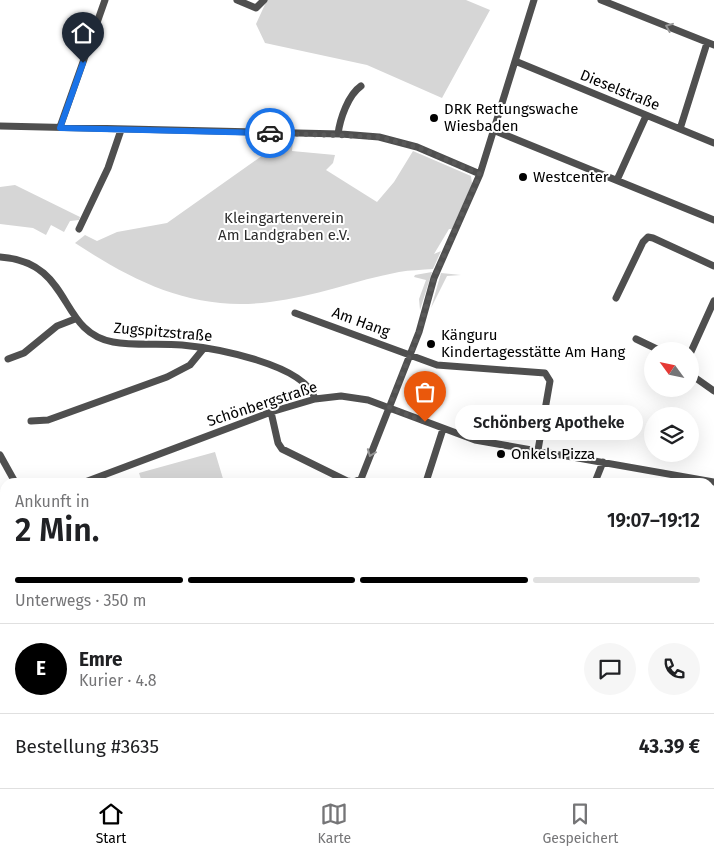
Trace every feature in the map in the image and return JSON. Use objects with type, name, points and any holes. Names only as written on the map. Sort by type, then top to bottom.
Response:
[{"type":"street","points":[[60,128],[105,0]]},
{"type":"street","points":[[237,0],[254,8],[259,6],[264,0]]},
{"type":"street","points":[[360,478],[363,476],[410,355],[434,278],[480,174],[534,0]]},
{"type":"street","points":[[601,0],[711,44],[680,129]]},
{"type":"street","name":"Dieselstraße","points":[[515,61],[714,143]]},
{"type":"street","points":[[338,134],[340,122],[351,98],[361,86]]},
{"type":"street","points":[[617,180],[646,116]]},
{"type":"street","points":[[0,126],[338,134],[379,137],[417,147],[480,174]]},
{"type":"street","points":[[80,229],[108,168],[121,130]]},
{"type":"street","points":[[493,130],[714,220]]},
{"type":"street","points":[[616,298],[643,242],[648,238],[653,238],[714,266]]},
{"type":"street","name":"Zugspitzstraße","points":[[0,257],[30,263],[46,275],[55,283],[75,318],[92,334],[107,341],[204,348],[248,358],[282,370],[308,386],[315,399]]},
{"type":"street","points":[[695,342],[714,301]]},
{"type":"street","name":"Am Hang","points":[[295,313],[444,367],[547,374],[550,381],[538,450]]},
{"type":"street","points":[[8,359],[24,353],[57,326],[75,318]]},
{"type":"street","points":[[636,339],[644,343]]},
{"type":"street","points":[[31,421],[48,420],[167,377],[190,365],[204,348]]},
{"type":"street","points":[[699,380],[714,391]]},
{"type":"street","name":"Schönbergstraße","points":[[96,478],[271,412],[315,399],[351,396],[389,407],[475,440],[689,478]]},
{"type":"street","points":[[271,412],[278,443],[282,449],[341,478]]},
{"type":"street","points":[[427,478],[443,429]]},
{"type":"street","points":[[0,455],[14,478]]},
{"type":"street","points":[[597,478],[603,462]]},
{"type":"green space","points":[[267,0],[466,0],[490,10],[442,98],[367,65],[265,43],[256,24]]},
{"type":"green space","name":"Kleingartenverein Am Landgraben e.V.","points":[[273,140],[293,141],[292,151],[335,155],[333,163],[326,170],[377,202],[394,182],[413,151],[471,176],[472,184],[452,229],[449,229],[434,254],[441,251],[433,269],[399,272],[286,300],[243,304],[216,303],[167,291],[144,282],[75,243],[85,235],[97,241],[117,232],[167,223],[273,148]]},
{"type":"green space","points":[[15,185],[80,217],[79,220],[70,221],[64,232],[51,225],[46,235],[33,228],[0,224],[0,187]]},
{"type":"green space","points":[[432,272],[420,310],[419,299],[426,280],[414,277],[415,275]]},
{"type":"green space","points":[[441,273],[461,275],[447,276],[431,308]]},
{"type":"green space","points":[[215,452],[223,478],[141,478],[139,473]]},
{"type":"way so far","points":[[270,133],[379,137],[417,147],[480,174],[458,228],[434,278],[419,332],[389,407],[425,422]]},
{"type":"place","name":"DRK Rettungswache Wiesbaden","points":[[434,118]]},
{"type":"place","name":"Westcenter","points":[[523,177]]},
{"type":"place","name":"Känguru Kindertagesstätte Am Hang","points":[[431,344]]},
{"type":"place","name":"Schönberg Apotheke","points":[[425,422]]},
{"type":"place","name":"Onkels Pizza","points":[[501,454]]},
{"type":"route","points":[[83,63],[60,128],[270,133]]}]
